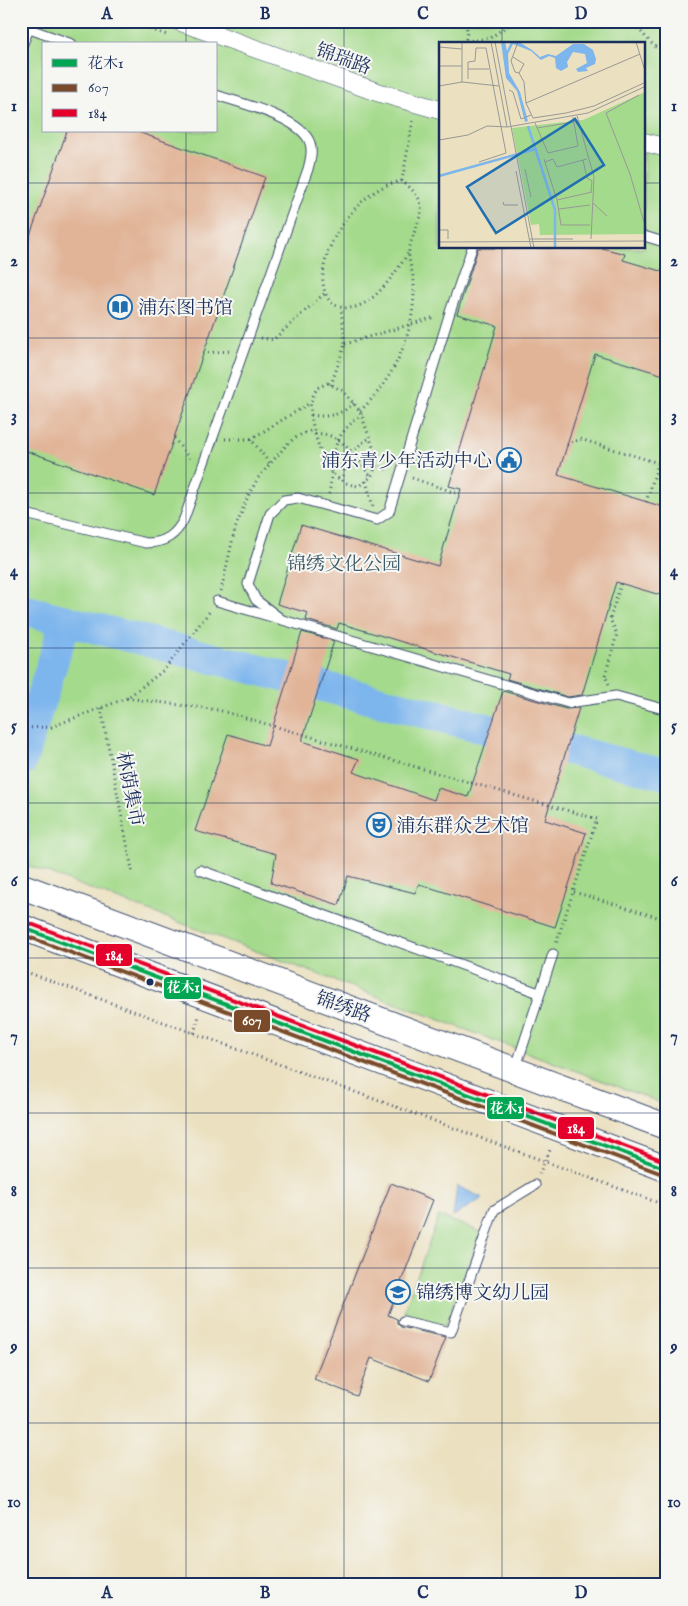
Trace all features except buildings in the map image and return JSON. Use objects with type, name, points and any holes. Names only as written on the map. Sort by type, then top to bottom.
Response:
[{"type":"main road","name":"锦绣路","points":[[21,886],[667,1127]]},
{"type":"main road","name":"锦绣路","points":[[21,927],[667,1169]]},
{"type":"street","name":"锦瑞路","points":[[175,29],[217,42]]},
{"type":"street","name":"锦瑞路","points":[[218,42],[439,110]]},
{"type":"street","points":[[646,143],[667,148]]},
{"type":"lane","points":[[21,48],[25,27],[66,42]]},
{"type":"lane","points":[[21,513],[138,542],[159,542],[171,537],[180,526],[308,169],[311,148],[307,137],[291,122],[218,96]]},
{"type":"lane","points":[[646,237],[667,243]]},
{"type":"lane","points":[[281,619],[256,600],[248,584],[270,514],[284,500],[298,498],[377,520],[388,512],[450,312],[472,249]]},
{"type":"lane","points":[[217,601],[568,703],[616,696],[667,710]]},
{"type":"lane","points":[[200,870],[540,993]]},
{"type":"lane","points":[[515,1070],[552,954]]},
{"type":"lane","points":[[404,1321],[451,1332],[494,1210],[535,1185]]},
{"type":"path","points":[[127,21],[175,29]]},
{"type":"path","points":[[466,21],[466,42],[490,38],[514,21]]},
{"type":"path","points":[[631,21],[654,46],[667,52]]},
{"type":"path","points":[[402,181],[413,120]]},
{"type":"path","points":[[402,181],[415,191],[421,200],[421,215],[409,252],[385,286],[362,305],[341,308],[330,303],[325,293],[323,274],[331,246],[347,216],[360,203],[378,190],[394,182],[402,181]]},
{"type":"path","points":[[327,506],[333,455],[338,440],[343,430],[370,402],[394,370],[408,337],[414,284],[409,252]]},
{"type":"path","points":[[249,336],[272,340],[325,293]]},
{"type":"path","points":[[331,384],[345,344],[341,308]]},
{"type":"path","points":[[345,344],[450,312]]},
{"type":"path","points":[[203,353],[244,350]]},
{"type":"path","points":[[212,438],[251,440],[310,403],[317,388],[328,383],[343,390],[361,412],[370,438],[376,466],[371,477],[366,481],[358,486],[348,484],[332,474],[314,432],[310,403]]},
{"type":"path","points":[[312,415],[323,417],[335,416],[347,410],[354,403]]},
{"type":"path","points":[[21,728],[51,728],[127,698],[164,670],[197,630],[217,601],[224,585],[235,529],[248,496],[258,478],[289,442],[302,434],[324,433],[338,440],[353,453],[371,477]]},
{"type":"path","points":[[646,502],[667,437]]},
{"type":"path","points":[[174,438],[200,474]]},
{"type":"path","points":[[342,481],[345,466],[353,453],[362,442],[370,438]]},
{"type":"path","points":[[567,445],[580,439],[658,463]]},
{"type":"path","points":[[251,440],[270,464]]},
{"type":"path","points":[[376,466],[459,494]]},
{"type":"path","points":[[366,481],[377,520]]},
{"type":"path","points":[[616,696],[605,676],[617,634],[610,619],[621,583]]},
{"type":"path","points":[[127,698],[218,710],[597,820],[552,954]]},
{"type":"path","name":"林荫集市","points":[[101,708],[134,876]]},
{"type":"path","points":[[574,892],[667,920]]},
{"type":"path","points":[[21,970],[667,1206]]},
{"type":"path","points":[[194,1033],[199,1016]]},
{"type":"green space","name":"锦绣文化公园","points":[[21,21],[667,21],[667,1105],[21,863]]},
{"type":"green space","points":[[439,1216],[481,1232],[445,1326],[404,1311]]},
{"type":"water","points":[[457,1187],[483,1198],[453,1216]]},
{"type":"waterway","points":[[21,609],[667,775]]},
{"type":"waterway","points":[[21,762],[66,620]]},
{"type":"transit line","name":"184","points":[[23,921],[667,1162]]},
{"type":"transit line","name":"花木1","points":[[21,927],[667,1169]]},
{"type":"transit line","name":"607","points":[[21,934],[665,1175]]},
{"type":"place","name":"浦东图书馆","points":[[120,307]]},
{"type":"place","name":"浦东青少年活动中心","points":[[509,460]]},
{"type":"place","name":"浦东群众艺术馆","points":[[379,825]]},
{"type":"place","name":"锦绣博文幼儿园","points":[[398,1292]]}]
